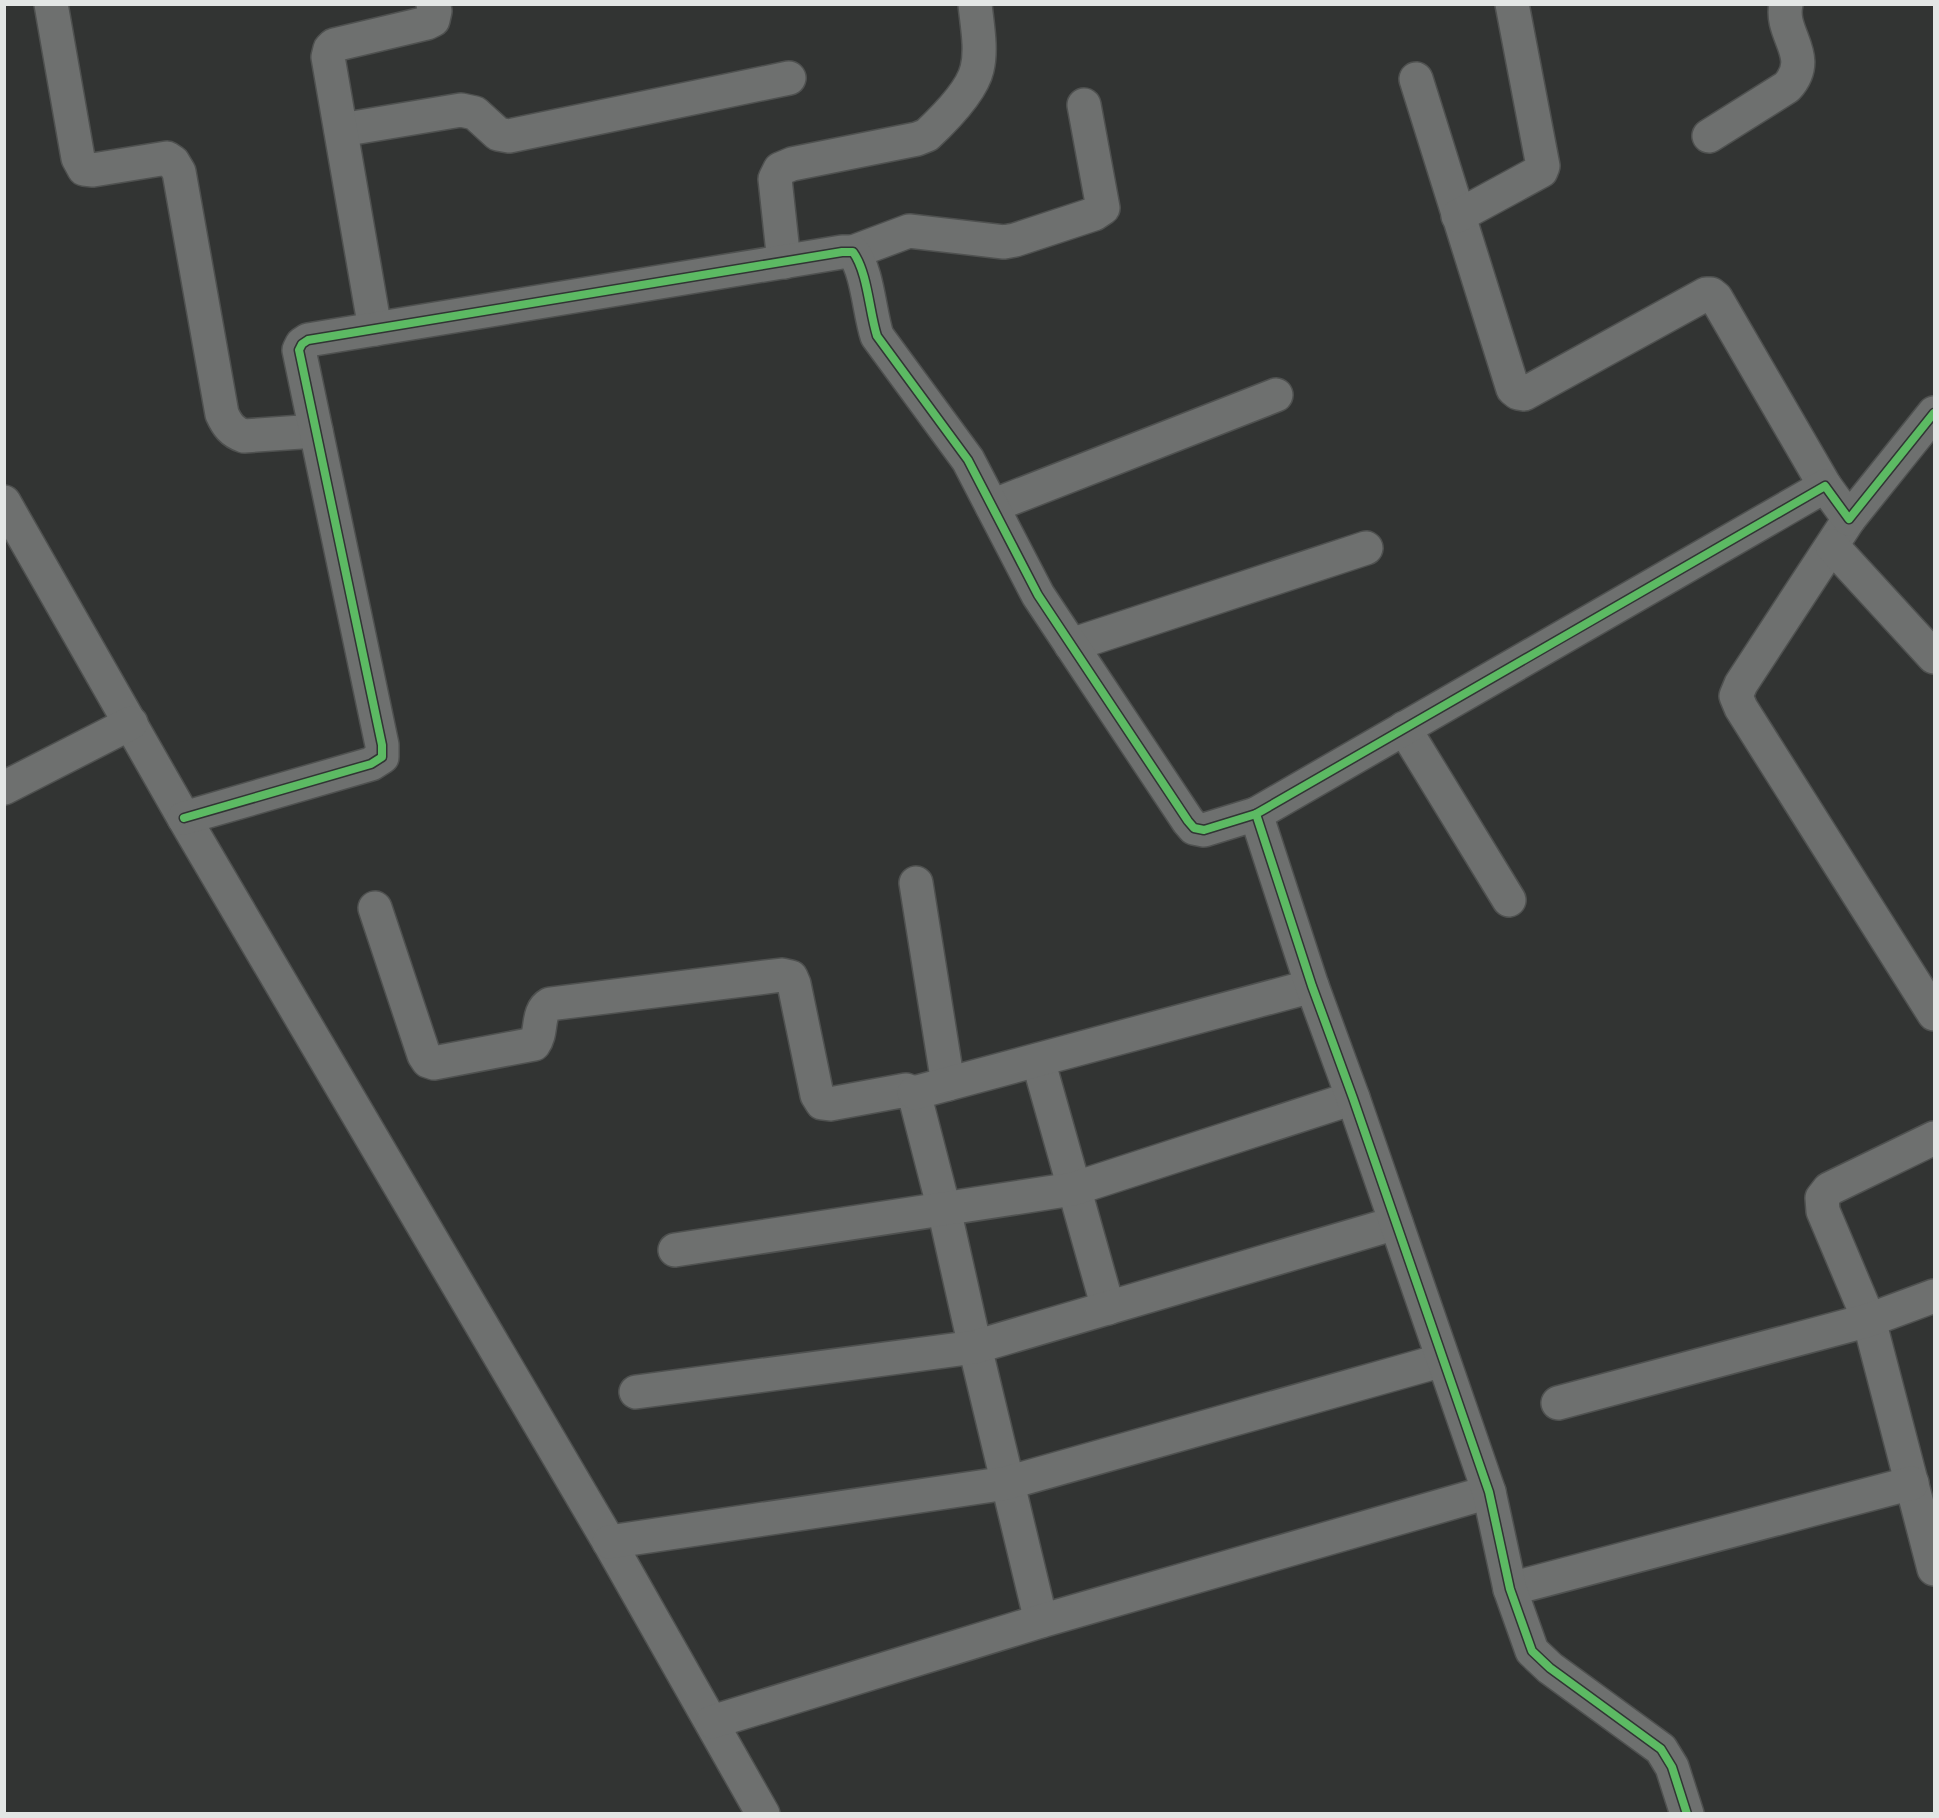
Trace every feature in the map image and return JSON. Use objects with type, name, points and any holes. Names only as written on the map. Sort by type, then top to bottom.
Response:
[{"type":"street","points":[[51,4],[78,158],[84,169],[93,170],[167,158],[173,162],[179,172],[222,414],[227,424],[235,433],[244,436],[316,431]]},
{"type":"street","points":[[375,329],[328,57],[334,45],[433,20],[435,11],[433,4]]},
{"type":"street","points":[[784,262],[775,179],[780,169],[792,164],[917,139],[927,135],[969,88],[977,70],[979,59],[975,4]]},
{"type":"street","points":[[1458,216],[1541,171],[1544,166],[1512,4]]},
{"type":"street","points":[[1709,136],[1787,87],[1796,77],[1799,66],[1797,52],[1787,23],[1786,4]]},
{"type":"street","points":[[341,130],[462,110],[475,113],[498,134],[509,136],[789,78]]},
{"type":"street","points":[[1416,79],[1513,389],[1524,394],[1706,294],[1711,294],[1716,298],[1825,486],[1849,519]]},
{"type":"street","points":[[184,818],[371,764],[382,757],[382,745],[299,350],[302,344],[308,340],[842,252],[854,252],[909,231],[1004,242],[1015,240],[1094,214],[1104,208],[1084,105]]},
{"type":"street","points":[[854,252],[860,262],[871,319],[877,336],[968,460],[1028,579],[1194,828],[1204,830],[1256,814],[1825,486]]},
{"type":"street","points":[[992,506],[1276,395]]},
{"type":"street","points":[[1935,413],[1849,519],[1741,684],[1736,696],[1741,708],[1935,1014]]},
{"type":"street","points":[[4,502],[184,818],[609,1542],[763,1814]]},
{"type":"street","points":[[1832,546],[1935,657]]},
{"type":"street","points":[[1071,645],[1366,548]]},
{"type":"street","points":[[4,788],[131,723]]},
{"type":"street","points":[[1404,728],[1509,900]]},
{"type":"street","points":[[1256,814],[1312,986],[1489,1492],[1510,1589],[1532,1651],[1550,1668],[1661,1749],[1672,1767],[1687,1814]]},
{"type":"street","points":[[916,883],[948,1084]]},
{"type":"street","points":[[375,908],[424,1055],[428,1061],[434,1063],[534,1044],[538,1039],[544,1007],[550,1004],[782,975],[791,977],[794,984],[817,1095],[822,1103],[830,1104],[906,1090],[914,1093],[1312,986]]},
{"type":"street","points":[[1038,1060],[1108,1308]]},
{"type":"street","points":[[914,1093],[944,1209],[1041,1621]]},
{"type":"street","points":[[675,1250],[1073,1189],[1353,1098]]},
{"type":"street","points":[[1935,1138],[1829,1189],[1822,1198],[1823,1211],[1869,1320],[1935,1569]]},
{"type":"street","points":[[636,1392],[975,1347],[1396,1223]]},
{"type":"street","points":[[1558,1403],[1869,1320],[1935,1296]]},
{"type":"street","points":[[609,1542],[1007,1483],[1443,1360]]},
{"type":"street","points":[[1510,1589],[1912,1483]]},
{"type":"street","points":[[712,1722],[1041,1621],[1489,1492]]},
{"type":"cycle path","points":[[184,818],[371,764],[382,757],[382,745],[299,350],[302,344],[308,340],[842,252],[853,252],[862,270],[877,336],[968,460],[1038,595],[1188,821],[1194,828],[1204,830],[1256,814]]},
{"type":"cycle path","points":[[1687,1814],[1672,1767],[1661,1749],[1550,1668],[1532,1651],[1510,1589],[1489,1492],[1312,986],[1256,814],[1825,486],[1849,519],[1934,413]]}]
